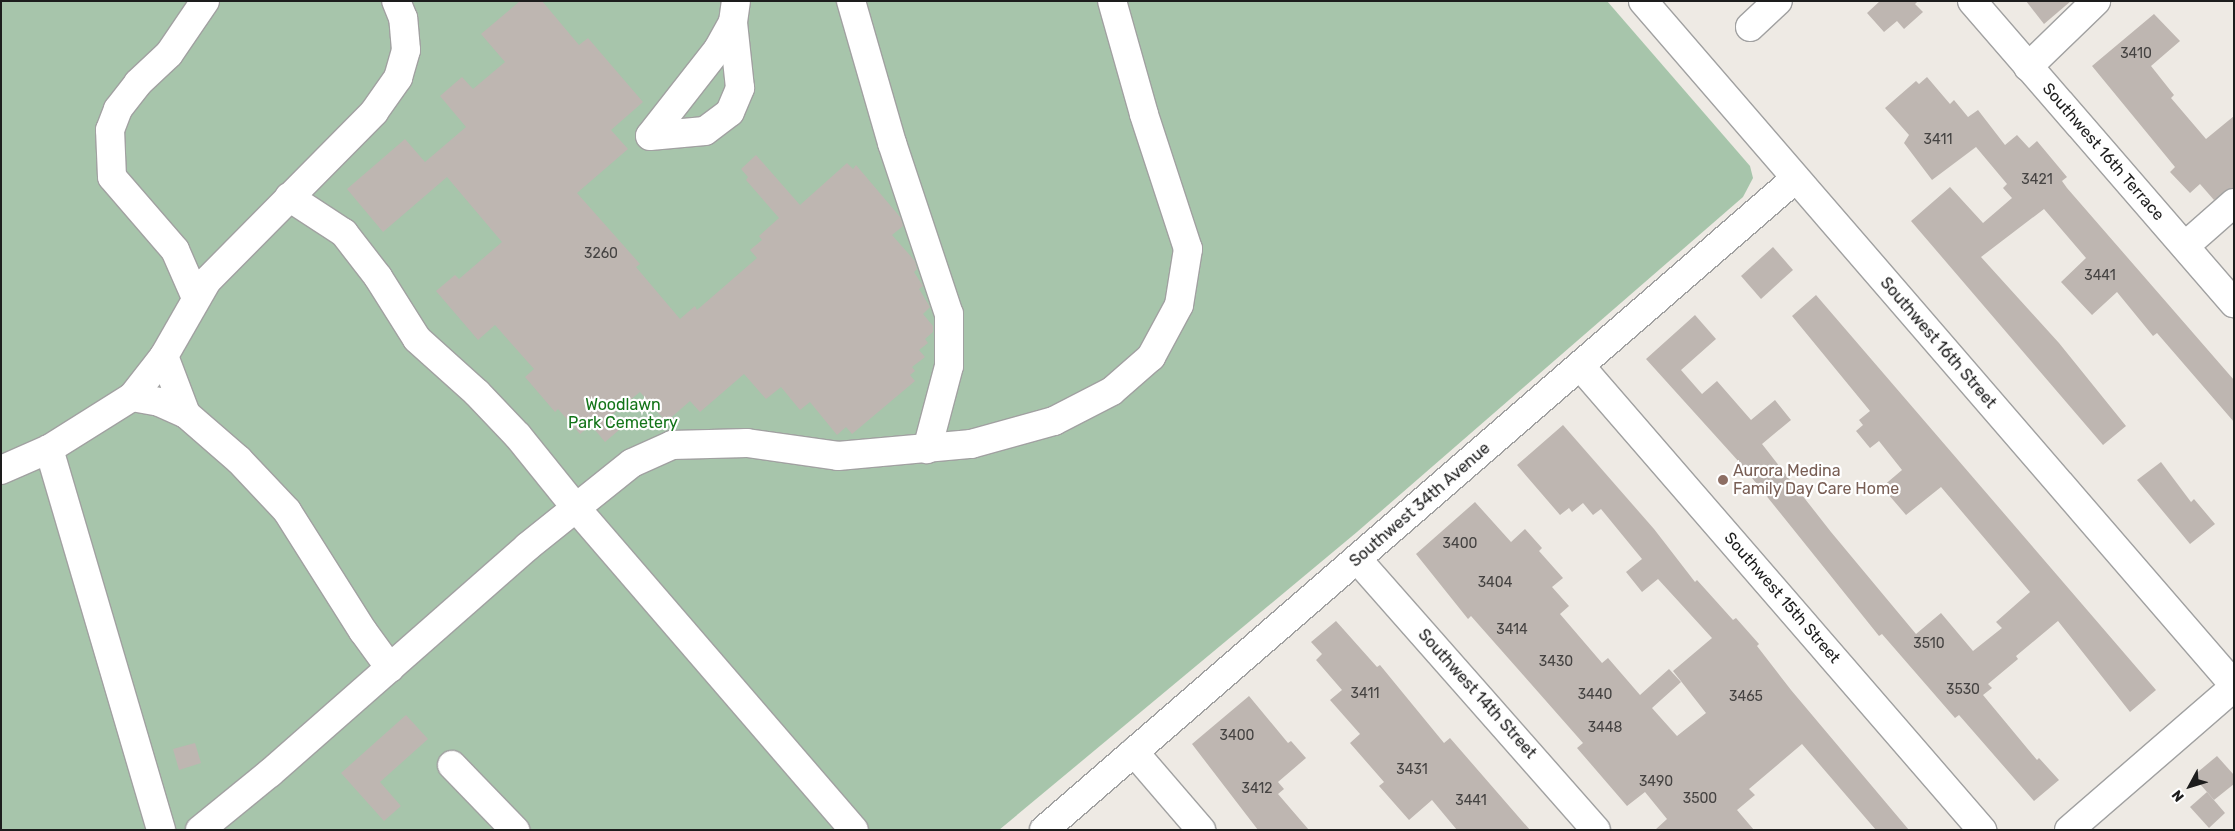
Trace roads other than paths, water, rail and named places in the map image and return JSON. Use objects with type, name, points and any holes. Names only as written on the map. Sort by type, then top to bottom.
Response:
[{"type":"street","points":[[196,298],[175,250],[112,177],[110,130],[118,109],[138,83],[169,54],[205,1]]},
{"type":"street","points":[[1,470],[50,449],[132,398],[164,356],[207,281],[374,112],[398,78],[406,50],[403,18],[396,1]]},
{"type":"street","points":[[851,1],[892,143],[949,314],[948,366],[927,449]]},
{"type":"street","points":[[200,830],[270,773],[576,508],[632,463],[672,446],[747,443],[838,456],[971,444],[1054,421],[1112,391],[1151,357],[1179,306],[1188,249],[1144,114],[1112,1]]},
{"type":"street","name":"Southwest 16th Street","points":[[1643,1],[2234,686]]},
{"type":"street","points":[[1750,27],[1778,1]]},
{"type":"street","name":"Southwest 16th Terrace","points":[[1972,1],[2234,303]]},
{"type":"street","points":[[2028,67],[2096,1]]},
{"type":"street","name":"Southwest 34th Avenue","points":[[1044,830],[1581,367],[1795,179]]},
{"type":"street","points":[[289,197],[344,234],[378,277],[417,338],[477,393],[518,436],[576,508],[854,830]]},
{"type":"street","points":[[2185,246],[2234,203]]},
{"type":"street","points":[[164,356],[186,414]]},
{"type":"street","name":"Southwest 15th Street","points":[[1581,367],[1982,830]]},
{"type":"street","points":[[132,398],[159,402],[186,414],[239,460],[287,511],[362,631],[390,668]]},
{"type":"street","points":[[50,449],[161,830]]},
{"type":"street","name":"Southwest 14th Street","points":[[1358,559],[1596,830]]},
{"type":"street","points":[[2069,830],[2234,686]]},
{"type":"street","points":[[1134,752],[1201,830]]},
{"type":"street","points":[[452,765],[515,830]]},
{"type":"place","name":"Aurora Medina Family Day Care Home","points":[[1723,480]]},
{"type":"park label","name":"Woodlawn Park Cemetery","points":[[623,414]]}]
